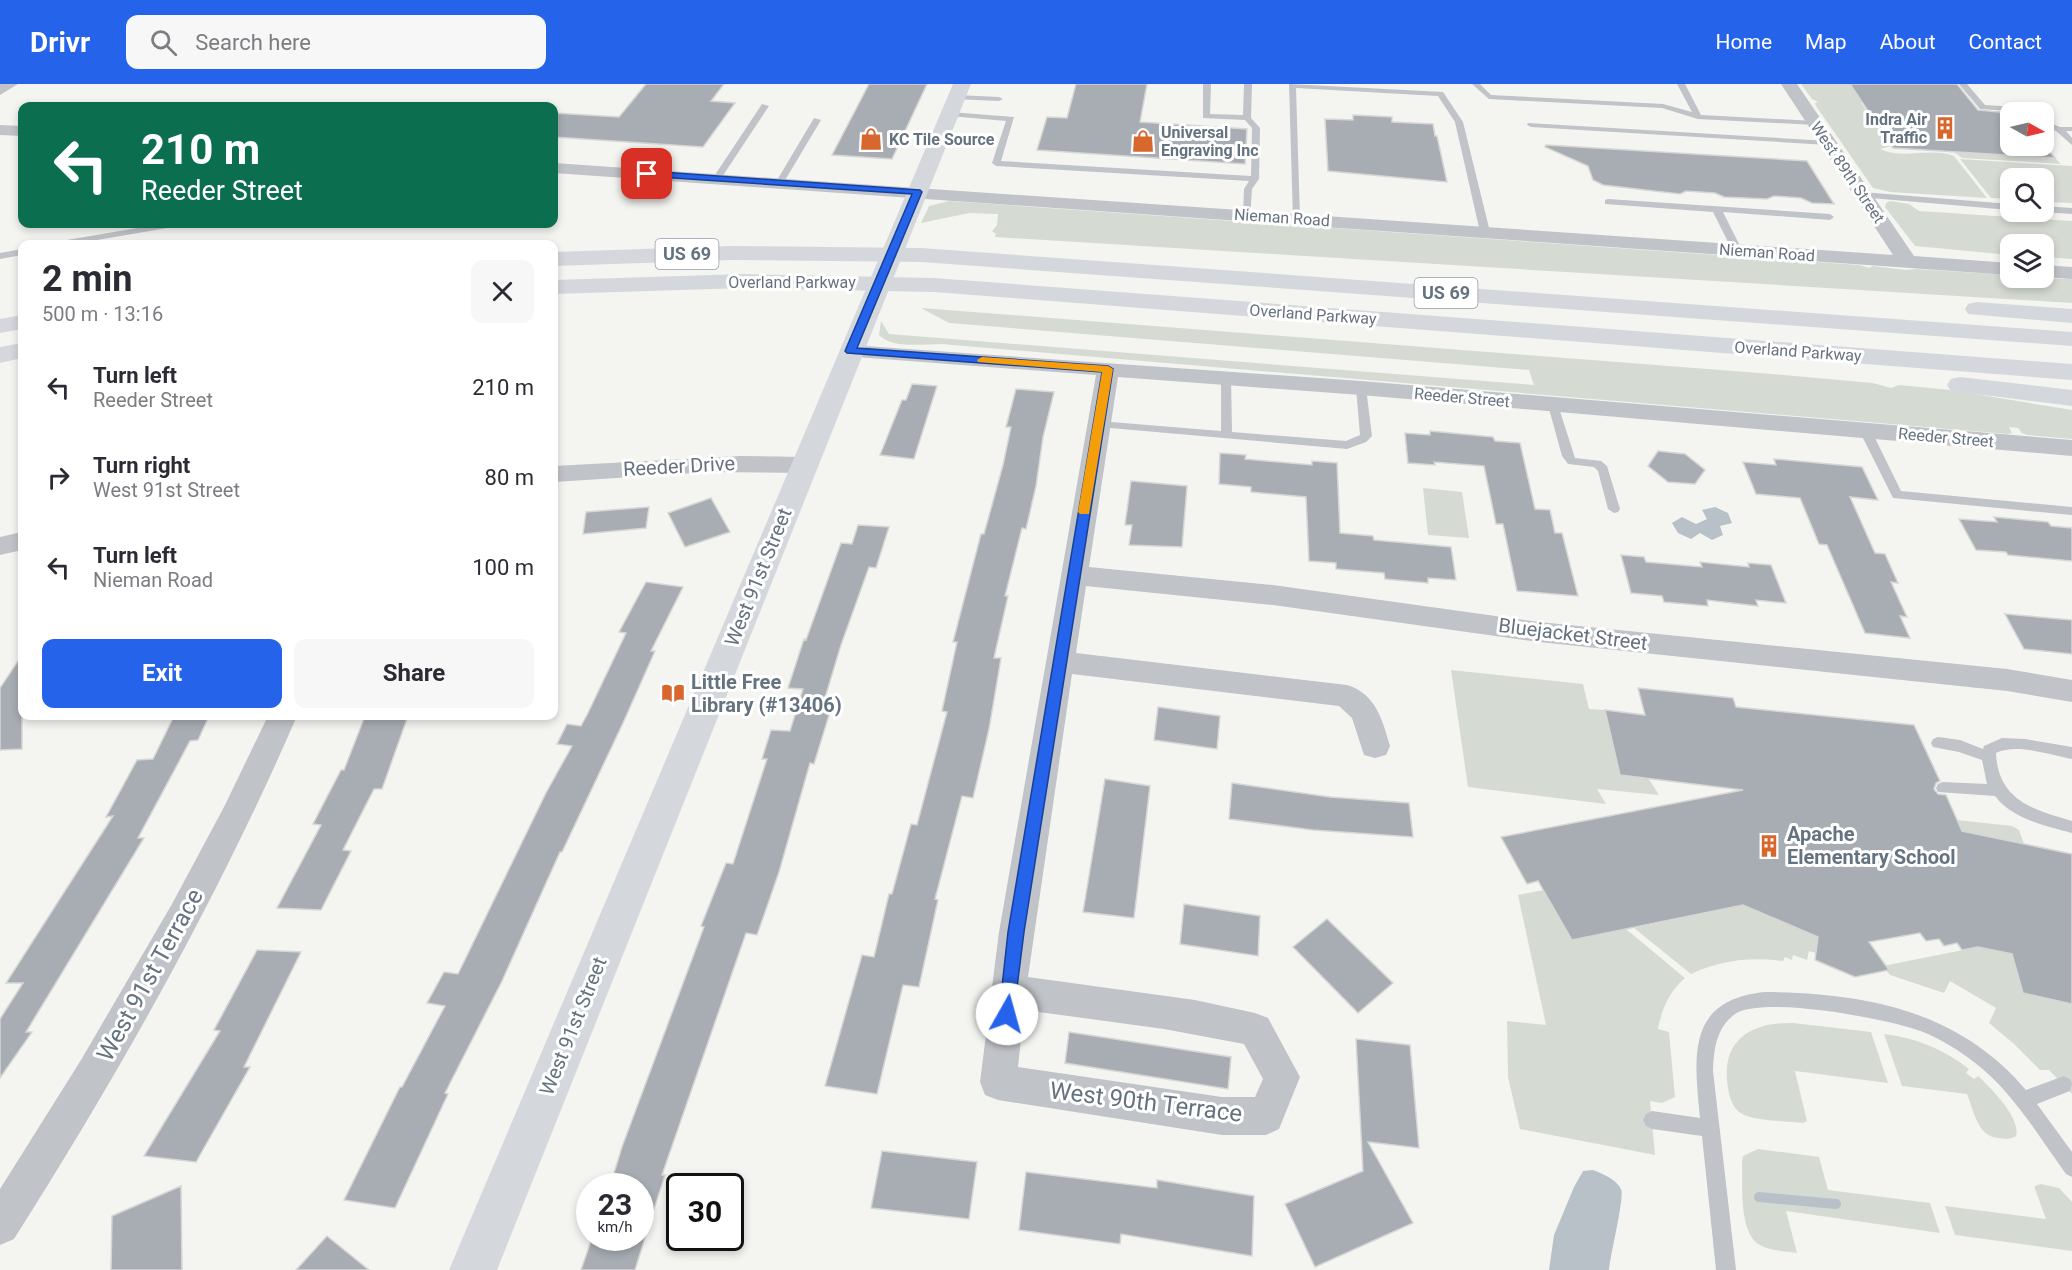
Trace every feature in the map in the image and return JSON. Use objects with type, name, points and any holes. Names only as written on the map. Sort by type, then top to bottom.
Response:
[{"type":"main road","name":"West 91st Street","points":[[473,1270],[956,98]]},
{"type":"main road","points":[[820,253],[1008,245],[1823,298]]},
{"type":"main road","name":"Overland Parkway","points":[[558,259],[626,255],[820,253],[921,255],[2072,339]]},
{"type":"main road","name":"Overland Parkway","points":[[558,287],[754,281],[934,285],[2072,372]]},
{"type":"main road","points":[[1953,308],[2072,316]]},
{"type":"main road","points":[[0,326],[18,323]]},
{"type":"main road","points":[[1647,340],[1672,356],[1864,373],[2072,398]]},
{"type":"main road","points":[[0,355],[18,352]]},
{"type":"street","points":[[0,90],[10,84]]},
{"type":"street","name":"West 89th Street","points":[[1789,84],[1907,261]]},
{"type":"street","points":[[0,130],[18,131]]},
{"type":"street","name":"Nieman Road","points":[[558,168],[2000,268]]},
{"type":"street","points":[[2054,272],[2072,273]]},
{"type":"street","name":"Reeder Street","points":[[851,351],[1361,388],[1865,430],[2070,451]]},
{"type":"street","points":[[1010,991],[1016,932],[1108,369]]},
{"type":"street","name":"Reeder Drive","points":[[558,474],[694,464],[759,462],[804,465]]},
{"type":"street","points":[[0,546],[18,542]]},
{"type":"street","name":"Bluejacket Street","points":[[1074,575],[1274,595],[1539,632],[2007,680],[2072,691]]},
{"type":"street","points":[[1061,662],[1347,696],[1365,712],[1375,746]]},
{"type":"street","name":"West 91st Terrace","points":[[0,1226],[102,1061],[191,902],[258,774],[280,720]]},
{"type":"street","name":"West 90th Terrace","points":[[1010,991],[1217,1020],[1255,1030],[1282,1077],[1266,1116],[1222,1116],[998,1082],[1010,991]]},
{"type":"lane","points":[[1207,84],[1206,116],[1247,118]]},
{"type":"lane","points":[[1246,215],[1248,189],[1255,179],[1256,128],[1247,118],[1248,84]]},
{"type":"lane","points":[[1476,84],[1489,97],[1663,106],[1698,117],[1815,123]]},
{"type":"lane","points":[[1681,84],[1698,117]]},
{"type":"lane","points":[[1963,84],[1983,107],[2000,108]]},
{"type":"lane","points":[[1296,218],[1292,86],[1440,94],[1459,122],[1485,232]]},
{"type":"lane","points":[[956,98],[1011,118],[996,163],[1255,179]]},
{"type":"lane","points":[[956,98],[999,99]]},
{"type":"lane","points":[[717,178],[765,106]]},
{"type":"lane","points":[[780,182],[817,120]]},
{"type":"lane","points":[[1531,125],[1828,143]]},
{"type":"lane","points":[[2054,127],[2072,143]]},
{"type":"lane","points":[[2059,129],[2072,129]]},
{"type":"lane","points":[[1862,195],[2000,206]]},
{"type":"lane","points":[[1608,202],[1830,217]]},
{"type":"lane","points":[[1717,210],[1737,250]]},
{"type":"lane","points":[[2054,210],[2072,211]]},
{"type":"lane","points":[[83,240],[150,228]]},
{"type":"lane","points":[[0,256],[18,253]]},
{"type":"lane","points":[[1226,378],[1227,435]]},
{"type":"lane","points":[[1099,424],[1337,445],[1362,440],[1366,436],[1361,388]]},
{"type":"lane","points":[[1553,405],[1568,456],[1572,461],[1597,464],[1603,469],[1614,509]]},
{"type":"lane","points":[[1865,430],[1897,495],[2072,511]]},
{"type":"lane","points":[[1938,743],[1960,746],[1989,757]]},
{"type":"lane","points":[[2072,753],[2025,745],[2002,744],[1989,750],[1987,764],[1993,782],[2010,803],[2034,817],[2072,827]]},
{"type":"lane","points":[[1943,788],[1999,790]]},
{"type":"lane","points":[[1726,1270],[1704,1071],[1706,1039],[1716,1021],[1732,1005],[1749,1000],[1778,999],[1879,1011],[1908,1018],[1937,1029],[1994,1067],[2024,1100],[2072,1168]]},
{"type":"lane","points":[[2024,1100],[2064,1085]]},
{"type":"lane","points":[[1652,1120],[1710,1128]]},
{"type":"shaded area","points":[[1801,84],[1850,84],[1932,106],[1861,103],[1892,146],[1880,149],[1898,153],[1936,153],[1954,156],[1987,198],[1890,192],[1873,188],[1816,106],[1815,103],[1818,102],[1812,99]]},
{"type":"shaded area","points":[[1954,152],[2055,158],[2061,164],[1962,158]]},
{"type":"shaded area","points":[[1960,159],[2072,166],[2072,203],[2054,202],[2054,168],[2000,168],[2000,198],[1991,198]]},
{"type":"shaded area","points":[[949,201],[1859,265],[1869,268],[1873,266],[1906,270],[2000,274],[2000,288],[2054,288],[2054,279],[2072,279],[2072,303],[995,237],[996,234],[992,231],[997,225],[998,214],[969,213],[921,223],[929,206]]},
{"type":"shaded area","points":[[1890,201],[1909,204],[1919,211],[2000,216],[2000,222],[2072,221],[2072,259],[2054,258],[2054,234],[2000,234],[2000,254],[1915,246],[1885,207]]},
{"type":"shaded area","points":[[921,308],[1772,374],[1873,383],[1891,388],[1899,385],[1951,390],[2072,410],[2072,439],[2027,435],[2018,428],[2009,427],[2012,433],[2008,434],[941,344],[908,345],[892,342],[879,335],[881,321],[889,334],[1534,385],[1529,370],[949,323]]},
{"type":"shaded area","points":[[1423,488],[1462,492],[1469,538],[1428,535]]},
{"type":"shaded area","points":[[1715,507],[1728,513],[1732,523],[1720,526],[1723,535],[1712,540],[1700,533],[1691,539],[1678,533],[1672,523],[1682,517],[1696,524],[1707,519],[1702,510]]},
{"type":"shaded area","points":[[1451,670],[1583,684],[1589,709],[1605,710],[1620,775],[1648,778],[1659,795],[1597,789],[1606,804],[1468,787]]},
{"type":"shaded area","points":[[1957,820],[2012,826],[2019,830],[2024,844],[1962,831]]},
{"type":"shaded area","points":[[1544,890],[1572,940],[1626,929],[1685,978],[1667,1001],[1658,1029],[1669,1032],[1675,1097],[1662,1103],[1650,1101],[1655,1155],[1520,1129],[1508,1077],[1507,1021],[1546,1025],[1518,895]]},
{"type":"shaded area","points":[[1743,905],[1818,935],[1816,953],[1809,951],[1807,960],[1793,955],[1792,960],[1785,957],[1783,961],[1759,959],[1736,961],[1691,974],[1634,928]]},
{"type":"shaded area","points":[[1978,947],[2012,954],[2023,993],[2072,1004],[2072,1094],[2049,1070],[2040,1070],[1989,1023],[1996,1008],[1950,981],[1944,993],[1890,975],[1883,966]]},
{"type":"shaded area","points":[[1793,1023],[1871,1032],[1888,1083],[1795,1071],[1807,1121],[1803,1123],[1765,1120],[1740,1113],[1733,1104],[1728,1088],[1729,1058],[1734,1047],[1751,1031],[1764,1026]]},
{"type":"shaded area","points":[[1884,1034],[1907,1038],[1929,1046],[1969,1069],[1966,1073],[1974,1079],[1978,1076],[2010,1112],[2016,1136],[2003,1139],[1985,1133],[1977,1122],[1967,1094],[1902,1086]]},
{"type":"shaded area","points":[[1758,1149],[1819,1157],[1828,1190],[1930,1203],[1940,1233],[1786,1211],[1797,1253],[1764,1247],[1753,1239],[1748,1230],[1742,1195],[1743,1156]]},
{"type":"shaded area","points":[[1593,1170],[1613,1180],[1619,1185],[1622,1194],[1609,1270],[1549,1270],[1554,1235],[1574,1187],[1583,1171]]},
{"type":"shaded area","points":[[2041,1184],[2059,1188],[2072,1202],[2072,1251],[1955,1235],[1945,1206],[2046,1219],[2035,1189],[2035,1186]]},
{"type":"building","points":[[646,84],[724,84],[711,101],[735,103],[703,147],[558,137],[558,113],[619,117]]},
{"type":"building","points":[[869,84],[927,84],[892,159],[832,155]]},
{"type":"building","name":"Universal Engraving Inc","points":[[1076,84],[1147,84],[1140,122],[1247,129],[1245,164],[1037,150],[1047,117],[1067,118]]},
{"type":"building","name":"Indra Air Traffic","points":[[1850,84],[1957,84],[1978,110],[2000,112],[2000,155],[1893,148]]},
{"type":"building","points":[[1353,115],[1392,117],[1392,122],[1433,124],[1447,182],[1328,171],[1325,119],[1353,120]]},
{"type":"building","points":[[1546,145],[1807,161],[1834,204],[1812,203],[1801,198],[1724,197],[1715,193],[1686,191],[1680,194],[1603,185],[1593,180],[1588,166],[1545,147]]},
{"type":"building","name":"Indra Air Traffic","points":[[2023,156],[2053,156],[2055,158]]},
{"type":"building","points":[[912,384],[937,386],[914,459],[880,455],[902,400],[906,400]]},
{"type":"building","points":[[1016,389],[1054,392],[1026,529],[1022,528],[1005,596],[1008,596],[994,658],[1001,658],[989,729],[973,798],[962,796],[935,899],[938,900],[919,987],[903,985],[877,1094],[825,1086],[862,955],[874,957],[889,894],[892,894],[911,824],[917,825],[947,712],[942,711],[957,642],[953,642],[981,534],[984,534],[1003,465],[1011,427],[1006,427]]},
{"type":"building","points":[[1430,431],[1493,437],[1495,441],[1520,443],[1535,509],[1550,510],[1555,533],[1562,533],[1578,596],[1517,591],[1503,524],[1496,524],[1484,466],[1434,462],[1435,465],[1408,463],[1405,433],[1430,435]]},
{"type":"building","points":[[1658,451],[1685,454],[1705,470],[1695,484],[1668,482],[1648,466]]},
{"type":"building","points":[[1220,453],[1246,455],[1245,459],[1312,465],[1312,461],[1337,463],[1340,533],[1373,536],[1374,540],[1451,547],[1456,580],[1428,578],[1428,583],[1385,579],[1384,573],[1336,569],[1336,563],[1309,561],[1306,497],[1251,492],[1251,487],[1219,484]]},
{"type":"building","points":[[1774,459],[1862,467],[1878,500],[1850,497],[1875,553],[1885,554],[1898,583],[1891,582],[1907,617],[1900,616],[1910,638],[1865,633],[1827,545],[1819,544],[1800,498],[1756,494],[1743,462],[1776,465]]},
{"type":"building","points":[[1131,481],[1187,486],[1182,547],[1129,545],[1132,525],[1125,525]]},
{"type":"building","points":[[711,498],[730,532],[685,547],[668,513]]},
{"type":"building","points":[[649,507],[646,528],[583,534],[586,512]]},
{"type":"building","points":[[1994,517],[2048,522],[2051,526],[2072,528],[2072,561],[1976,550],[1959,519],[1997,522]]},
{"type":"building","points":[[858,525],[889,527],[876,568],[869,567],[841,645],[821,711],[830,712],[814,764],[810,763],[779,872],[757,935],[746,933],[662,1175],[665,1175],[654,1209],[654,1173],[614,1173],[704,927],[701,926],[726,863],[733,864],[767,759],[762,759],[771,730],[790,731],[803,689],[788,688],[804,639],[806,640],[841,543],[852,544]]},
{"type":"building","points":[[1621,555],[1644,557],[1646,562],[1702,567],[1700,562],[1749,567],[1748,563],[1771,565],[1786,603],[1756,600],[1758,606],[1707,600],[1708,606],[1664,602],[1662,596],[1631,593]]},
{"type":"building","points":[[646,582],[683,587],[651,651],[655,651],[623,723],[560,852],[502,981],[445,1093],[448,1094],[395,1208],[344,1200],[400,1087],[445,1006],[427,1003],[444,972],[458,974],[546,793],[572,746],[557,744],[567,724],[581,726],[626,633],[619,632]]},
{"type":"building","points":[[2005,614],[2072,620],[2072,654],[2024,649]]},
{"type":"building","points":[[18,661],[18,720],[22,720],[22,749],[0,750],[0,688]]},
{"type":"building","name":"Apache Elementary School","points":[[1638,688],[1733,698],[1736,707],[1914,725],[1940,781],[1936,783],[1934,789],[1938,794],[1946,795],[1962,831],[2072,854],[2072,1004],[2023,993],[2012,954],[1978,947],[1962,950],[1957,943],[1944,946],[1939,939],[1926,941],[1920,933],[1869,942],[1889,970],[1855,977],[1815,960],[1818,937],[1743,905],[1572,940],[1538,881],[1527,884],[1501,837],[1743,790],[1620,775],[1605,710],[1645,715]]},
{"type":"building","points":[[1158,707],[1220,716],[1217,749],[1154,740]]},
{"type":"building","points":[[172,720],[207,720],[198,740],[190,741],[138,838],[144,838],[26,1032],[32,1032],[0,1078],[0,1019],[23,983],[6,983],[113,816],[106,817],[137,760],[153,759]]},
{"type":"building","points":[[363,720],[407,720],[382,789],[374,789],[343,850],[351,851],[321,910],[277,908],[321,825],[313,824],[341,770],[344,770]]},
{"type":"building","points":[[1105,779],[1150,786],[1134,918],[1083,912]]},
{"type":"building","points":[[1232,783],[1330,797],[1409,803],[1413,837],[1313,830],[1229,819]]},
{"type":"building","points":[[1184,904],[1260,916],[1258,956],[1180,944]]},
{"type":"building","points":[[1327,919],[1393,983],[1358,1013],[1293,947]]},
{"type":"building","points":[[257,950],[301,952],[244,1067],[250,1067],[196,1162],[144,1156],[220,1031],[214,1030]]},
{"type":"building","points":[[1069,1032],[1231,1057],[1228,1089],[1065,1063]]},
{"type":"building","points":[[1356,1039],[1410,1045],[1419,1148],[1368,1142],[1413,1223],[1315,1267],[1285,1204],[1363,1171]]},
{"type":"building","points":[[882,1151],[977,1162],[969,1219],[871,1208]]},
{"type":"building","points":[[1026,1172],[1157,1188],[1157,1180],[1254,1196],[1252,1256],[1121,1234],[1120,1244],[1019,1230]]},
{"type":"building","points":[[181,1186],[182,1270],[111,1270],[112,1216]]},
{"type":"building","points":[[327,1236],[369,1270],[296,1270]]},
{"type":"building","points":[[588,1251],[641,1251],[635,1270],[581,1270]]},
{"type":"waterway","points":[[1759,1197],[1836,1204]]},
{"type":"slow traffic","points":[[982,360],[1108,369],[1084,512]]},
{"type":"place","name":"Indra Air Traffic","points":[[1945,128]]},
{"type":"place","name":"KC Tile Source","points":[[871,139]]},
{"type":"place","name":"Universal Engraving Inc","points":[[1143,141]]},
{"type":"place","name":"Little Free Library (#13406)","points":[[673,693]]},
{"type":"place","name":"Apache Elementary School","points":[[1769,846]]},
{"type":"route","points":[[647,174],[917,192],[851,351],[1108,369],[1016,932],[1007,1014]]}]
